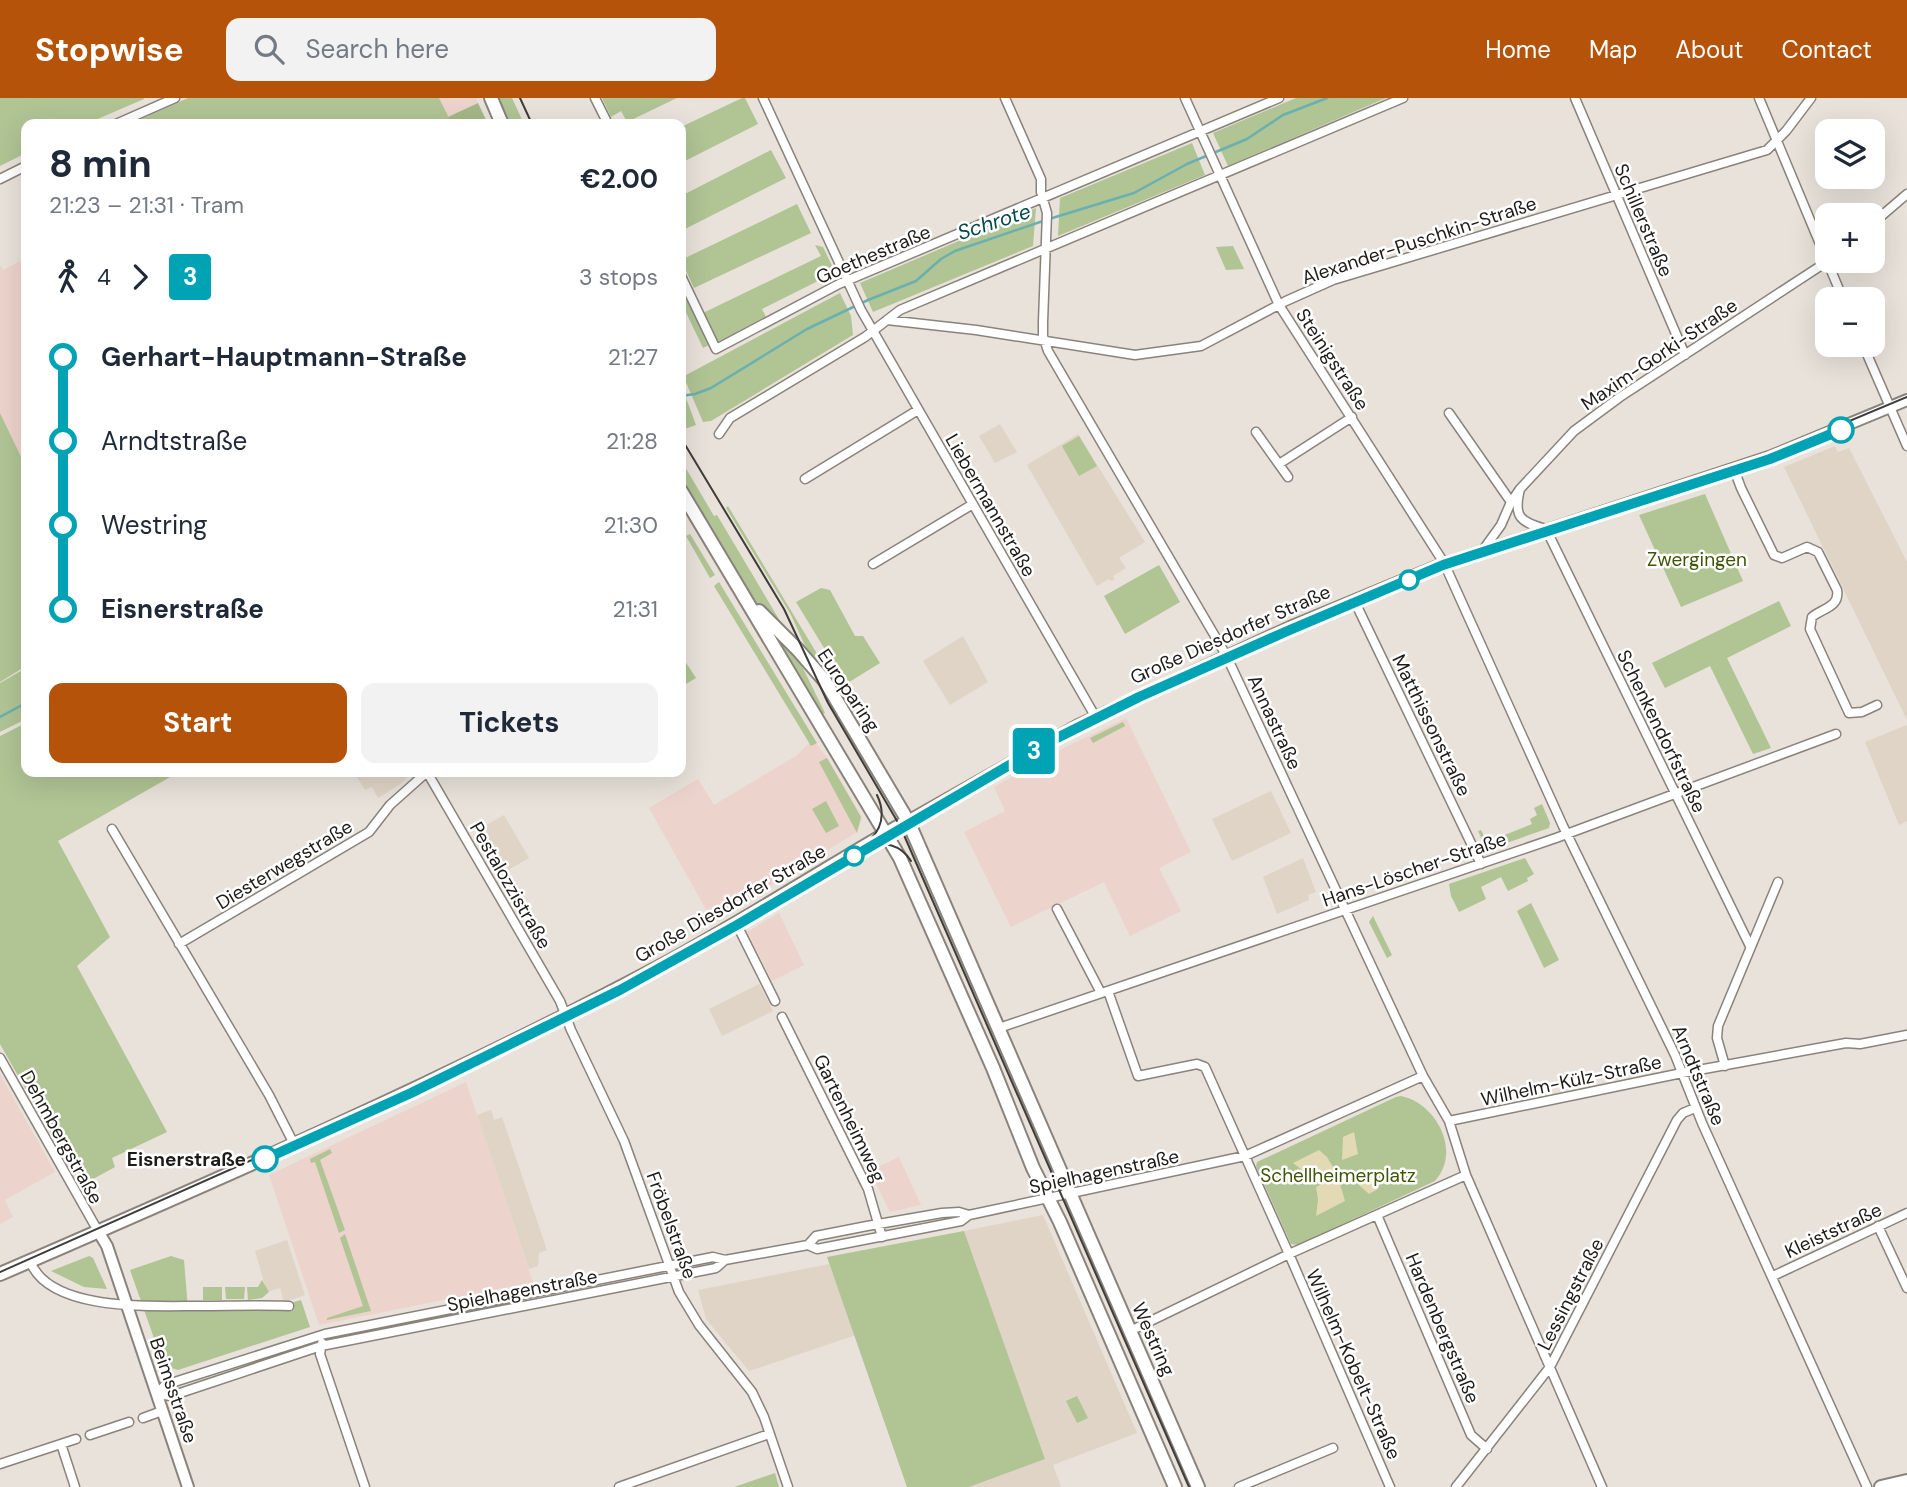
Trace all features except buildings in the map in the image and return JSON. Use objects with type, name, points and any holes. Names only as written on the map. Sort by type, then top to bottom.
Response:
[{"type":"main road","points":[[491,98],[500,119]]},
{"type":"main road","name":"Europaring","points":[[686,499],[887,834]]},
{"type":"main road","name":"Europaring","points":[[742,593],[820,676],[908,821]]},
{"type":"main road","name":"Große Diesdorfer Straße","points":[[0,1274],[294,1144],[566,1014],[660,966],[908,821]]},
{"type":"main road","name":"Westring","points":[[908,821],[1198,1487]]},
{"type":"main road","name":"Westring","points":[[887,834],[942,950],[1047,1198],[1060,1222],[1175,1487]]},
{"type":"main road","points":[[1881,1487],[1907,1481]]},
{"type":"street","points":[[127,119],[174,98]]},
{"type":"street","points":[[595,98],[606,119]]},
{"type":"street","name":"Liebermannstraße","points":[[763,98],[861,310],[1095,716]]},
{"type":"street","points":[[1005,98],[1041,179],[1043,198]]},
{"type":"street","name":"Steinigstraße","points":[[1185,98],[1279,305],[1444,563]]},
{"type":"street","name":"Goethestraße","points":[[686,286],[716,349],[839,284],[1279,98]]},
{"type":"street","points":[[719,434],[730,418],[873,331],[900,310],[1403,98]]},
{"type":"street","name":"Schillerstraße","points":[[1575,98],[1685,355]]},
{"type":"street","points":[[1759,98],[1815,231]]},
{"type":"street","name":"Alexander-Puschkin-Straße","points":[[887,320],[1135,355],[1204,345],[1312,288],[1340,278],[1767,150],[1811,98]]},
{"type":"street","points":[[0,179],[21,168]]},
{"type":"street","points":[[1885,213],[1907,194]]},
{"type":"street","name":"Annastraße","points":[[1043,198],[1048,213],[1043,322],[1045,341],[1056,367],[1226,655],[1423,1076],[1449,1121],[1466,1175],[1602,1487]]},
{"type":"street","name":"Maxim-Gorki-Straße","points":[[1483,550],[1501,525],[1520,489],[1574,431],[1620,397],[1815,269]]},
{"type":"street","points":[[1868,357],[1907,446]]},
{"type":"street","name":"Große Diesdorfer Straße","points":[[908,821],[1095,716],[1226,655],[1354,600],[1444,563],[1790,449],[1907,400]]},
{"type":"street","points":[[805,479],[918,410]]},
{"type":"street","points":[[1450,413],[1511,502]]},
{"type":"street","points":[[1279,464],[1352,417]]},
{"type":"street","points":[[1256,432],[1288,477]]},
{"type":"street","points":[[1734,469],[1774,555],[1782,558],[1807,547],[1818,552],[1838,597],[1834,604],[1812,617],[1810,628],[1849,713],[1862,712],[1877,705]]},
{"type":"street","points":[[1520,489],[1517,501],[1521,519],[1526,524],[1546,529]]},
{"type":"street","points":[[873,564],[973,504]]},
{"type":"street","name":"Schenkendorfstraße","points":[[1546,529],[1750,947]]},
{"type":"street","name":"Arndtstraße","points":[[1444,563],[1567,834],[1682,1073],[1695,1108],[1867,1487]]},
{"type":"street","name":"Matthissonstraße","points":[[1354,600],[1481,864]]},
{"type":"street","name":"Hans-Löscher-Straße","points":[[999,1028],[1567,834],[1836,734]]},
{"type":"street","name":"Diesterwegstraße","points":[[178,944],[369,832],[390,805],[421,777]]},
{"type":"street","name":"Pestalozzistraße","points":[[430,777],[566,1014]]},
{"type":"street","points":[[112,829],[269,1094],[294,1144]]},
{"type":"street","points":[[1725,1066],[1717,1029],[1778,882]]},
{"type":"street","points":[[1057,909],[1104,992],[1137,1075],[1142,1077],[1197,1064],[1204,1066],[1289,1254]]},
{"type":"street","points":[[736,923],[775,1001]]},
{"type":"street","name":"Fröbelstraße","points":[[566,1014],[624,1141],[673,1277],[694,1318],[748,1386],[758,1403],[788,1487]]},
{"type":"street","name":"Gartenheimweg","points":[[782,1017],[868,1189],[881,1237]]},
{"type":"street","name":"Wilhelm-Külz-Straße","points":[[1449,1121],[1682,1073],[1846,1043],[1860,1044],[1907,1035]]},
{"type":"street","name":"Dehmbergstraße","points":[[0,1058],[98,1231]]},
{"type":"street","points":[[1245,1156],[1423,1076]]},
{"type":"street","name":"Lessingstraße","points":[[1456,1487],[1550,1367],[1677,1120],[1695,1108]]},
{"type":"street","name":"Spielhagenstraße","points":[[157,1394],[165,1385],[325,1334],[713,1257],[725,1260],[808,1245],[817,1249],[881,1237],[961,1221],[969,1215],[1245,1156]]},
{"type":"street","points":[[1130,1331],[1289,1254],[1466,1175]]},
{"type":"street","name":"Spielhagenstraße","points":[[808,1245],[816,1236],[942,1213],[959,1212],[969,1215]]},
{"type":"street","name":"Kleiststraße","points":[[1773,1276],[1907,1213]]},
{"type":"street","name":"Hardenbergstraße","points":[[1377,1214],[1471,1435],[1487,1449]]},
{"type":"street","points":[[1878,1226],[1907,1287]]},
{"type":"street","name":"Beimsstraße","points":[[98,1231],[108,1248],[188,1487]]},
{"type":"street","name":"Wilhelm-Kobelt-Straße","points":[[1289,1254],[1390,1487]]},
{"type":"street","name":"Spielhagenstraße","points":[[157,1394],[171,1395],[321,1346],[716,1268],[725,1260]]},
{"type":"street","points":[[30,1261],[35,1273],[51,1285],[93,1301],[125,1304],[289,1306]]},
{"type":"street","points":[[325,1334],[320,1354],[365,1487]]},
{"type":"street","points":[[143,1418],[162,1411]]},
{"type":"street","points":[[90,1435],[129,1422]]},
{"type":"street","points":[[619,1487],[769,1434]]},
{"type":"street","points":[[0,1464],[76,1439]]},
{"type":"street","points":[[61,1444],[75,1487]]},
{"type":"street","points":[[1239,1487],[1333,1448]]},
{"type":"shaded area","points":[[439,98],[476,98],[478,103],[448,117]]},
{"type":"shaded area","points":[[21,261],[21,457],[0,413],[0,265],[3,270]]},
{"type":"shaded area","points":[[1000,424],[1017,452],[995,463],[979,436]]},
{"type":"shaded area","points":[[1078,434],[1145,542],[1119,558],[1126,568],[1113,576],[1115,579],[1109,579],[1097,586],[1027,465]]},
{"type":"shaded area","points":[[1835,446],[1838,452],[1849,448],[1907,562],[1907,720],[1784,467]]},
{"type":"shaded area","points":[[963,636],[988,682],[950,705],[923,661]]},
{"type":"shaded area","points":[[1126,718],[1191,852],[1159,868],[1181,911],[1130,936],[1104,882],[1011,927],[964,832],[1005,811],[994,787],[1064,748]]},
{"type":"shaded area","points":[[1907,725],[1907,821],[1899,825],[1865,742]]},
{"type":"shaded area","points":[[813,739],[862,817],[859,827],[854,834],[712,920],[649,808],[698,779],[714,805],[796,756]]},
{"type":"shaded area","points":[[357,777],[407,777],[378,798],[372,787],[365,790]]},
{"type":"shaded area","points":[[1271,791],[1291,833],[1232,861],[1212,819]]},
{"type":"shaded area","points":[[504,815],[529,858],[501,874],[476,831]]},
{"type":"shaded area","points":[[1303,858],[1316,892],[1308,895],[1309,900],[1277,914],[1263,877]]},
{"type":"shaded area","points":[[779,913],[804,965],[772,981],[747,932]]},
{"type":"shaded area","points":[[759,984],[773,1011],[722,1036],[709,1009]]},
{"type":"shaded area","points":[[0,1074],[55,1172],[5,1200],[13,1217],[0,1224]]},
{"type":"shaded area","points":[[466,1082],[533,1282],[319,1325],[269,1175]]},
{"type":"shaded area","points":[[491,1110],[494,1120],[502,1117],[547,1250],[539,1253],[538,1266],[529,1269],[477,1115]]},
{"type":"shaded area","points":[[899,1157],[921,1205],[890,1212],[870,1171]]},
{"type":"shaded area","points":[[1043,1215],[1137,1433],[1053,1465],[1061,1487],[969,1487],[1045,1459],[964,1231]]},
{"type":"shaded area","points":[[287,1240],[305,1295],[284,1302],[280,1288],[267,1292],[255,1251]]},
{"type":"shaded area","points":[[829,1264],[856,1335],[749,1371],[706,1319],[698,1290]]},
{"type":"green space","points":[[0,98],[144,98],[98,119],[21,119],[21,156],[0,166]]},
{"type":"green space","points":[[188,98],[439,98],[450,119],[141,119]]},
{"type":"green space","points":[[498,98],[512,98],[522,119],[506,119]]},
{"type":"green space","points":[[602,98],[677,98],[633,119],[625,119],[621,111],[611,117]]},
{"type":"green space","points":[[742,98],[745,98],[758,124],[686,160],[686,125]]},
{"type":"green space","points":[[1296,98],[1386,98],[1228,166],[1213,133]]},
{"type":"green space","points":[[478,103],[486,119],[449,119],[448,117]]},
{"type":"green space","points":[[1192,143],[1205,175],[1058,236],[1060,198]]},
{"type":"green space","points":[[771,150],[786,178],[686,228],[686,193]]},
{"type":"green space","points":[[797,204],[811,233],[694,288],[686,271],[686,258]]},
{"type":"green space","points":[[1036,208],[1033,246],[873,312],[860,283]]},
{"type":"green space","points":[[815,245],[823,247],[835,272],[832,279],[821,285],[818,281],[762,309],[766,317],[718,342],[703,313],[821,256]]},
{"type":"green space","points":[[1233,246],[1244,269],[1226,270],[1216,247]]},
{"type":"green space","points":[[840,293],[851,316],[853,335],[711,421],[703,422],[686,382],[686,375]]},
{"type":"green space","points":[[688,299],[709,345],[703,348],[686,312]]},
{"type":"green space","points":[[686,398],[696,425],[686,429]]},
{"type":"green space","points":[[0,413],[21,457],[21,669],[0,682]]},
{"type":"green space","points":[[1079,436],[1097,466],[1079,476],[1062,446]]},
{"type":"green space","points":[[686,468],[786,631],[754,600],[686,489]]},
{"type":"green space","name":"Zwergingen","points":[[1705,494],[1743,581],[1681,607],[1639,515]]},
{"type":"green space","points":[[728,506],[866,735],[825,672],[808,652],[791,615],[726,508]]},
{"type":"green space","points":[[690,534],[715,575],[710,578],[686,536]]},
{"type":"green space","points":[[1159,565],[1180,602],[1125,634],[1104,596]]},
{"type":"green space","points":[[719,582],[817,743],[811,746],[714,586]]},
{"type":"green space","points":[[821,588],[830,590],[855,636],[863,636],[880,663],[846,684],[796,602]]},
{"type":"green space","points":[[1779,601],[1791,626],[1727,658],[1771,748],[1753,754],[1710,666],[1665,688],[1652,663]]},
{"type":"green space","points":[[773,634],[797,656],[825,713],[822,715]]},
{"type":"green space","points":[[686,663],[696,678],[686,684]]},
{"type":"green space","points":[[21,671],[21,722],[0,732],[0,683]]},
{"type":"green space","points":[[1123,722],[1125,726],[1093,743],[1090,738]]},
{"type":"green space","points":[[21,726],[21,777],[170,777],[58,841],[110,937],[77,966],[167,1132],[112,1158],[115,1167],[84,1184],[80,1174],[75,1176],[0,1044],[0,736]]},
{"type":"green space","points":[[827,758],[861,817],[857,833],[819,762]]},
{"type":"green space","points":[[826,801],[839,826],[826,833],[812,809]]},
{"type":"green space","points":[[1542,804],[1550,823],[1549,828],[1487,850],[1478,831],[1481,830],[1487,842],[1532,824],[1530,819],[1537,815],[1534,808]]},
{"type":"green space","points":[[1463,851],[1465,856],[1430,868],[1428,864]]},
{"type":"green space","points":[[1525,858],[1534,874],[1527,878],[1528,881],[1508,891],[1501,877],[1481,887],[1486,899],[1459,912],[1451,896],[1449,884]]},
{"type":"green space","points":[[1531,903],[1559,960],[1544,968],[1517,911]]},
{"type":"green space","points":[[1373,916],[1392,955],[1387,958],[1369,922]]},
{"type":"green space","name":"Schellheimerplatz","points":[[1401,1096],[1414,1100],[1425,1108],[1441,1130],[1446,1156],[1443,1169],[1435,1181],[1298,1245],[1291,1244],[1256,1166],[1257,1162]]},
{"type":"green space","points":[[330,1149],[332,1153],[320,1160],[345,1230],[339,1233],[315,1162],[311,1163],[310,1159]]},
{"type":"green space","points":[[964,1231],[1045,1459],[969,1487],[907,1487],[827,1257]]},
{"type":"green space","points":[[345,1234],[371,1311],[327,1320],[363,1306],[340,1238]]},
{"type":"green space","points":[[89,1256],[93,1258],[107,1289],[84,1287],[51,1271]]},
{"type":"green space","points":[[171,1256],[184,1260],[188,1309],[278,1307],[301,1300],[310,1327],[178,1370],[168,1367],[161,1358],[130,1270]]},
{"type":"green space","points":[[262,1280],[269,1292],[262,1298],[248,1300],[247,1287],[258,1287]]},
{"type":"green space","points":[[203,1287],[222,1287],[222,1300],[203,1300]]},
{"type":"green space","points":[[225,1287],[245,1287],[244,1299],[226,1299]]},
{"type":"green space","points":[[1077,1396],[1088,1418],[1077,1423],[1066,1401]]},
{"type":"green space","points":[[775,1473],[779,1487],[734,1487]]},
{"type":"sand","points":[[1354,1132],[1358,1154],[1342,1160],[1343,1137]]},
{"type":"sand","points":[[1319,1150],[1336,1172],[1314,1183],[1310,1176],[1293,1163]]},
{"type":"sand","points":[[1367,1171],[1378,1189],[1369,1194],[1351,1178]]},
{"type":"sand","points":[[1338,1177],[1345,1201],[1316,1216],[1316,1187]]},
{"type":"waterway","name":"Schrote","points":[[1049,219],[1134,193],[1187,164],[1247,139],[1283,115],[1327,98]]},
{"type":"waterway","name":"Schrote","points":[[686,395],[711,388],[807,329],[916,281],[941,259],[955,251],[1043,221]]},
{"type":"waterway","name":"Schrote","points":[[0,717],[21,706]]},
{"type":"tram line","points":[[520,98],[530,119]]},
{"type":"tram line","points":[[0,1272],[326,1127],[618,986],[725,927],[1045,739],[1225,653],[1442,561],[1768,455],[1907,397]]},
{"type":"tram line","name":"3","points":[[265,1159],[411,1093],[620,990],[737,925],[1047,743],[1139,697],[1443,565],[1791,452],[1841,430]]},
{"type":"tram line","points":[[686,446],[784,609],[828,703],[900,826],[1189,1487]]},
{"type":"tram line","points":[[870,840],[878,830],[881,819],[877,795]]},
{"type":"tram line","points":[[866,848],[886,844],[902,851],[911,861]]},
{"type":"place","name":"Eisnerstraße","points":[[265,1159]]}]
